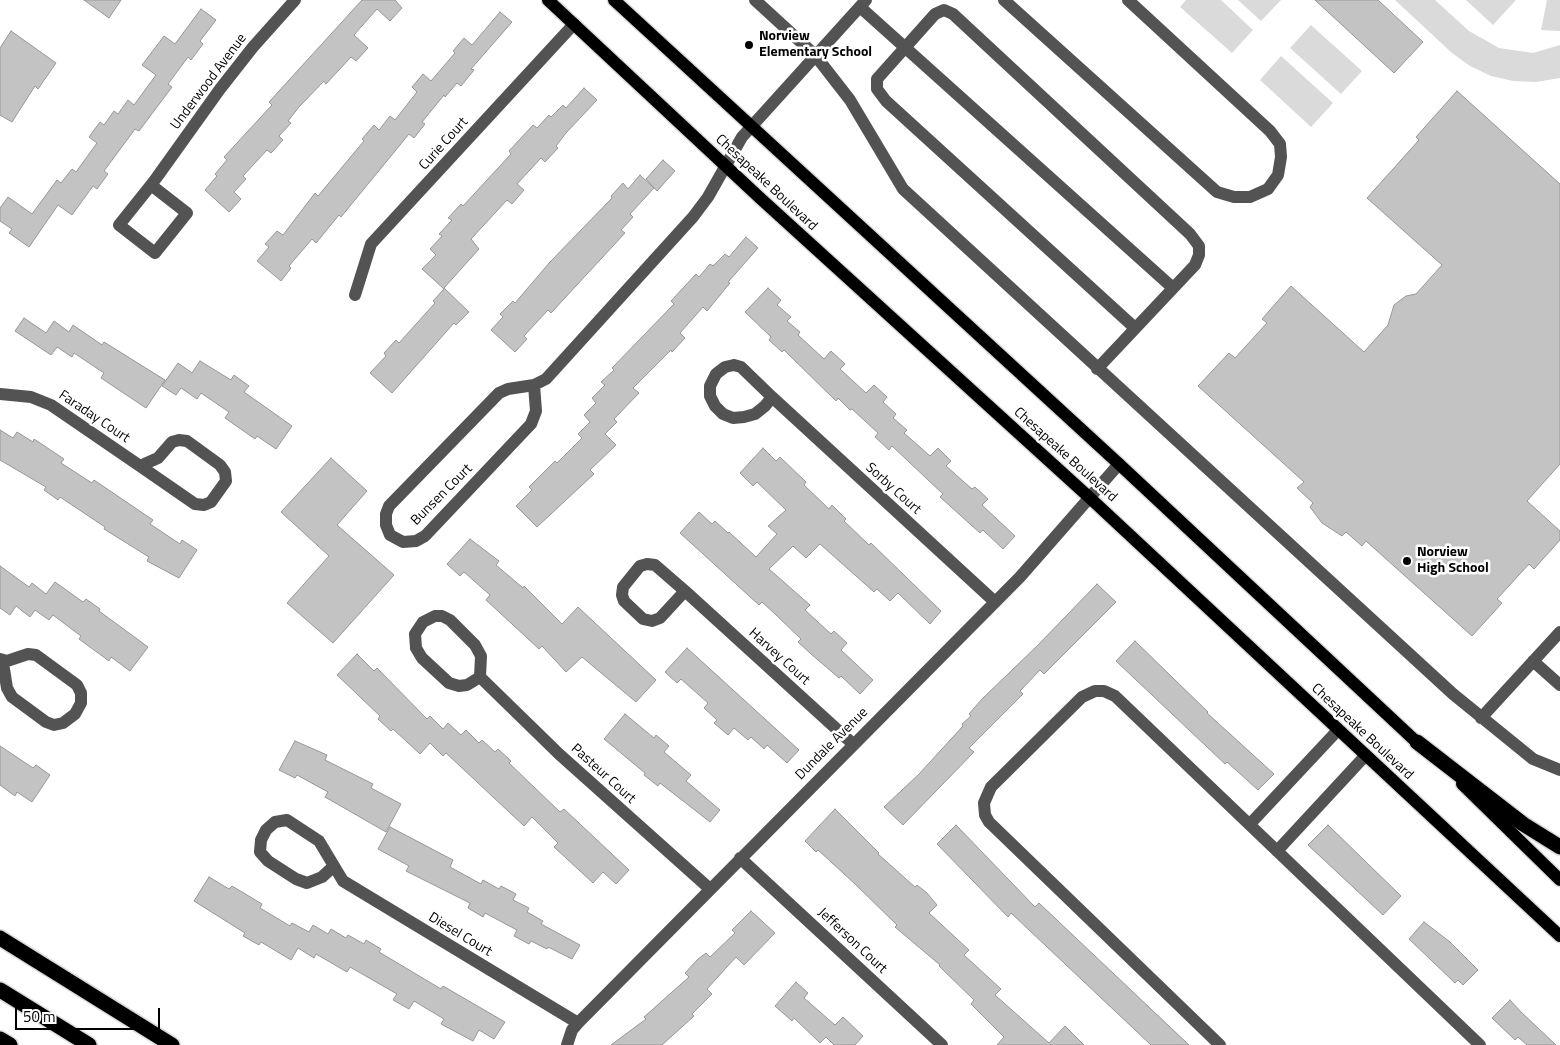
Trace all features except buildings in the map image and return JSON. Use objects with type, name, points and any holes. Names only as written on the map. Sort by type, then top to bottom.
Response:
[{"type":"highway","points":[[1417,742],[1523,824],[1560,848]]},
{"type":"highway","points":[[0,938],[172,1045]]},
{"type":"highway","points":[[0,990],[89,1045]]},
{"type":"highway","points":[[0,1039],[10,1045]]},
{"type":"main road","name":"Chesapeake Boulevard","points":[[548,0],[725,165],[1090,498],[1560,936]]},
{"type":"main road","name":"Chesapeake Boulevard","points":[[614,0],[1119,464],[1417,742],[1560,880]]},
{"type":"street","name":"Underwood Avenue","points":[[151,185],[187,213],[154,253],[119,225],[151,185],[231,75],[295,0]]},
{"type":"street","points":[[755,0],[815,56],[850,100],[903,189],[1452,694],[1533,759],[1560,770]]},
{"type":"street","points":[[1004,0],[1217,192],[1234,197],[1250,197],[1268,189],[1278,175],[1282,157],[1280,144],[1270,131],[1128,0]]},
{"type":"street","name":"Bunsen Court","points":[[534,385],[537,398],[536,411],[531,424],[438,522],[416,541],[403,542],[390,535],[386,525],[386,514],[389,506],[500,393],[508,389],[534,385],[546,378],[693,217],[708,197],[725,165],[751,126],[863,3]]},
{"type":"street","points":[[863,3],[905,47],[1173,288]]},
{"type":"street","points":[[1097,369],[1195,265],[1199,255],[1199,246],[1190,234],[952,14],[944,10],[935,14],[877,80],[877,89],[886,101],[1135,328]]},
{"type":"street","name":"Curie Court","points":[[355,295],[371,244],[574,24]]},
{"type":"street","name":"Sorby Court","points":[[772,397],[755,414],[733,418],[723,414],[715,406],[710,396],[710,386],[716,374],[725,367],[734,365],[741,367],[994,602]]},
{"type":"street","name":"Faraday Court","points":[[0,394],[31,397],[51,405],[140,466],[196,504],[211,502],[226,481],[225,472],[220,465],[187,441],[179,440],[172,442],[158,458],[140,466]]},
{"type":"street","name":"Dundale Avenue","points":[[568,1045],[572,1030],[578,1023],[994,602],[1119,464]]},
{"type":"street","name":"Harvey Court","points":[[685,591],[660,618],[652,621],[643,619],[624,601],[622,595],[623,587],[640,566],[647,564],[655,565],[685,591],[852,744]]},
{"type":"street","points":[[434,616],[450,620],[475,645],[481,656],[480,676],[466,685],[449,684],[422,658],[416,648],[415,634],[423,622],[434,616]]},
{"type":"street","points":[[1481,718],[1560,632]]},
{"type":"street","points":[[28,654],[36,655],[77,685],[81,693],[81,703],[75,714],[63,723],[54,725],[46,722],[12,697],[7,688],[4,669],[0,660],[7,661],[28,654]]},
{"type":"street","points":[[1533,661],[1560,685]]},
{"type":"street","name":"Pasteur Court","points":[[480,676],[559,754],[710,890]]},
{"type":"street","points":[[1220,1045],[989,822],[985,814],[984,804],[991,787],[1082,697],[1095,691],[1104,691],[1115,696],[1480,1045]]},
{"type":"street","points":[[1250,824],[1338,730]]},
{"type":"street","points":[[1277,851],[1365,756]]},
{"type":"street","name":"Diesel Court","points":[[334,866],[322,877],[307,883],[296,879],[268,861],[260,852],[260,840],[266,830],[275,822],[287,820],[319,841],[334,866],[343,881],[578,1023]]},
{"type":"street","name":"Jefferson Court","points":[[740,858],[942,1045]]},
{"type":"shaded area","points":[[1186,0],[1221,0],[1253,30],[1232,53],[1180,7]]},
{"type":"shaded area","points":[[1238,0],[1281,0],[1261,21]]},
{"type":"shaded area","points":[[1395,0],[1435,0],[1469,31],[1499,48],[1533,53],[1560,45],[1560,78],[1536,82],[1513,81],[1491,76],[1470,66],[1452,53]]},
{"type":"shaded area","points":[[1466,0],[1516,0],[1493,25]]},
{"type":"shaded area","points":[[1547,0],[1560,0],[1560,31],[1541,30]]},
{"type":"shaded area","points":[[1311,25],[1362,71],[1341,94],[1290,48]]},
{"type":"shaded area","points":[[1281,56],[1333,103],[1311,127],[1260,80]]},
{"type":"place","name":"Norview Elementary School","points":[[749,45]]},
{"type":"place","name":"Norview High School","points":[[1407,561]]}]
